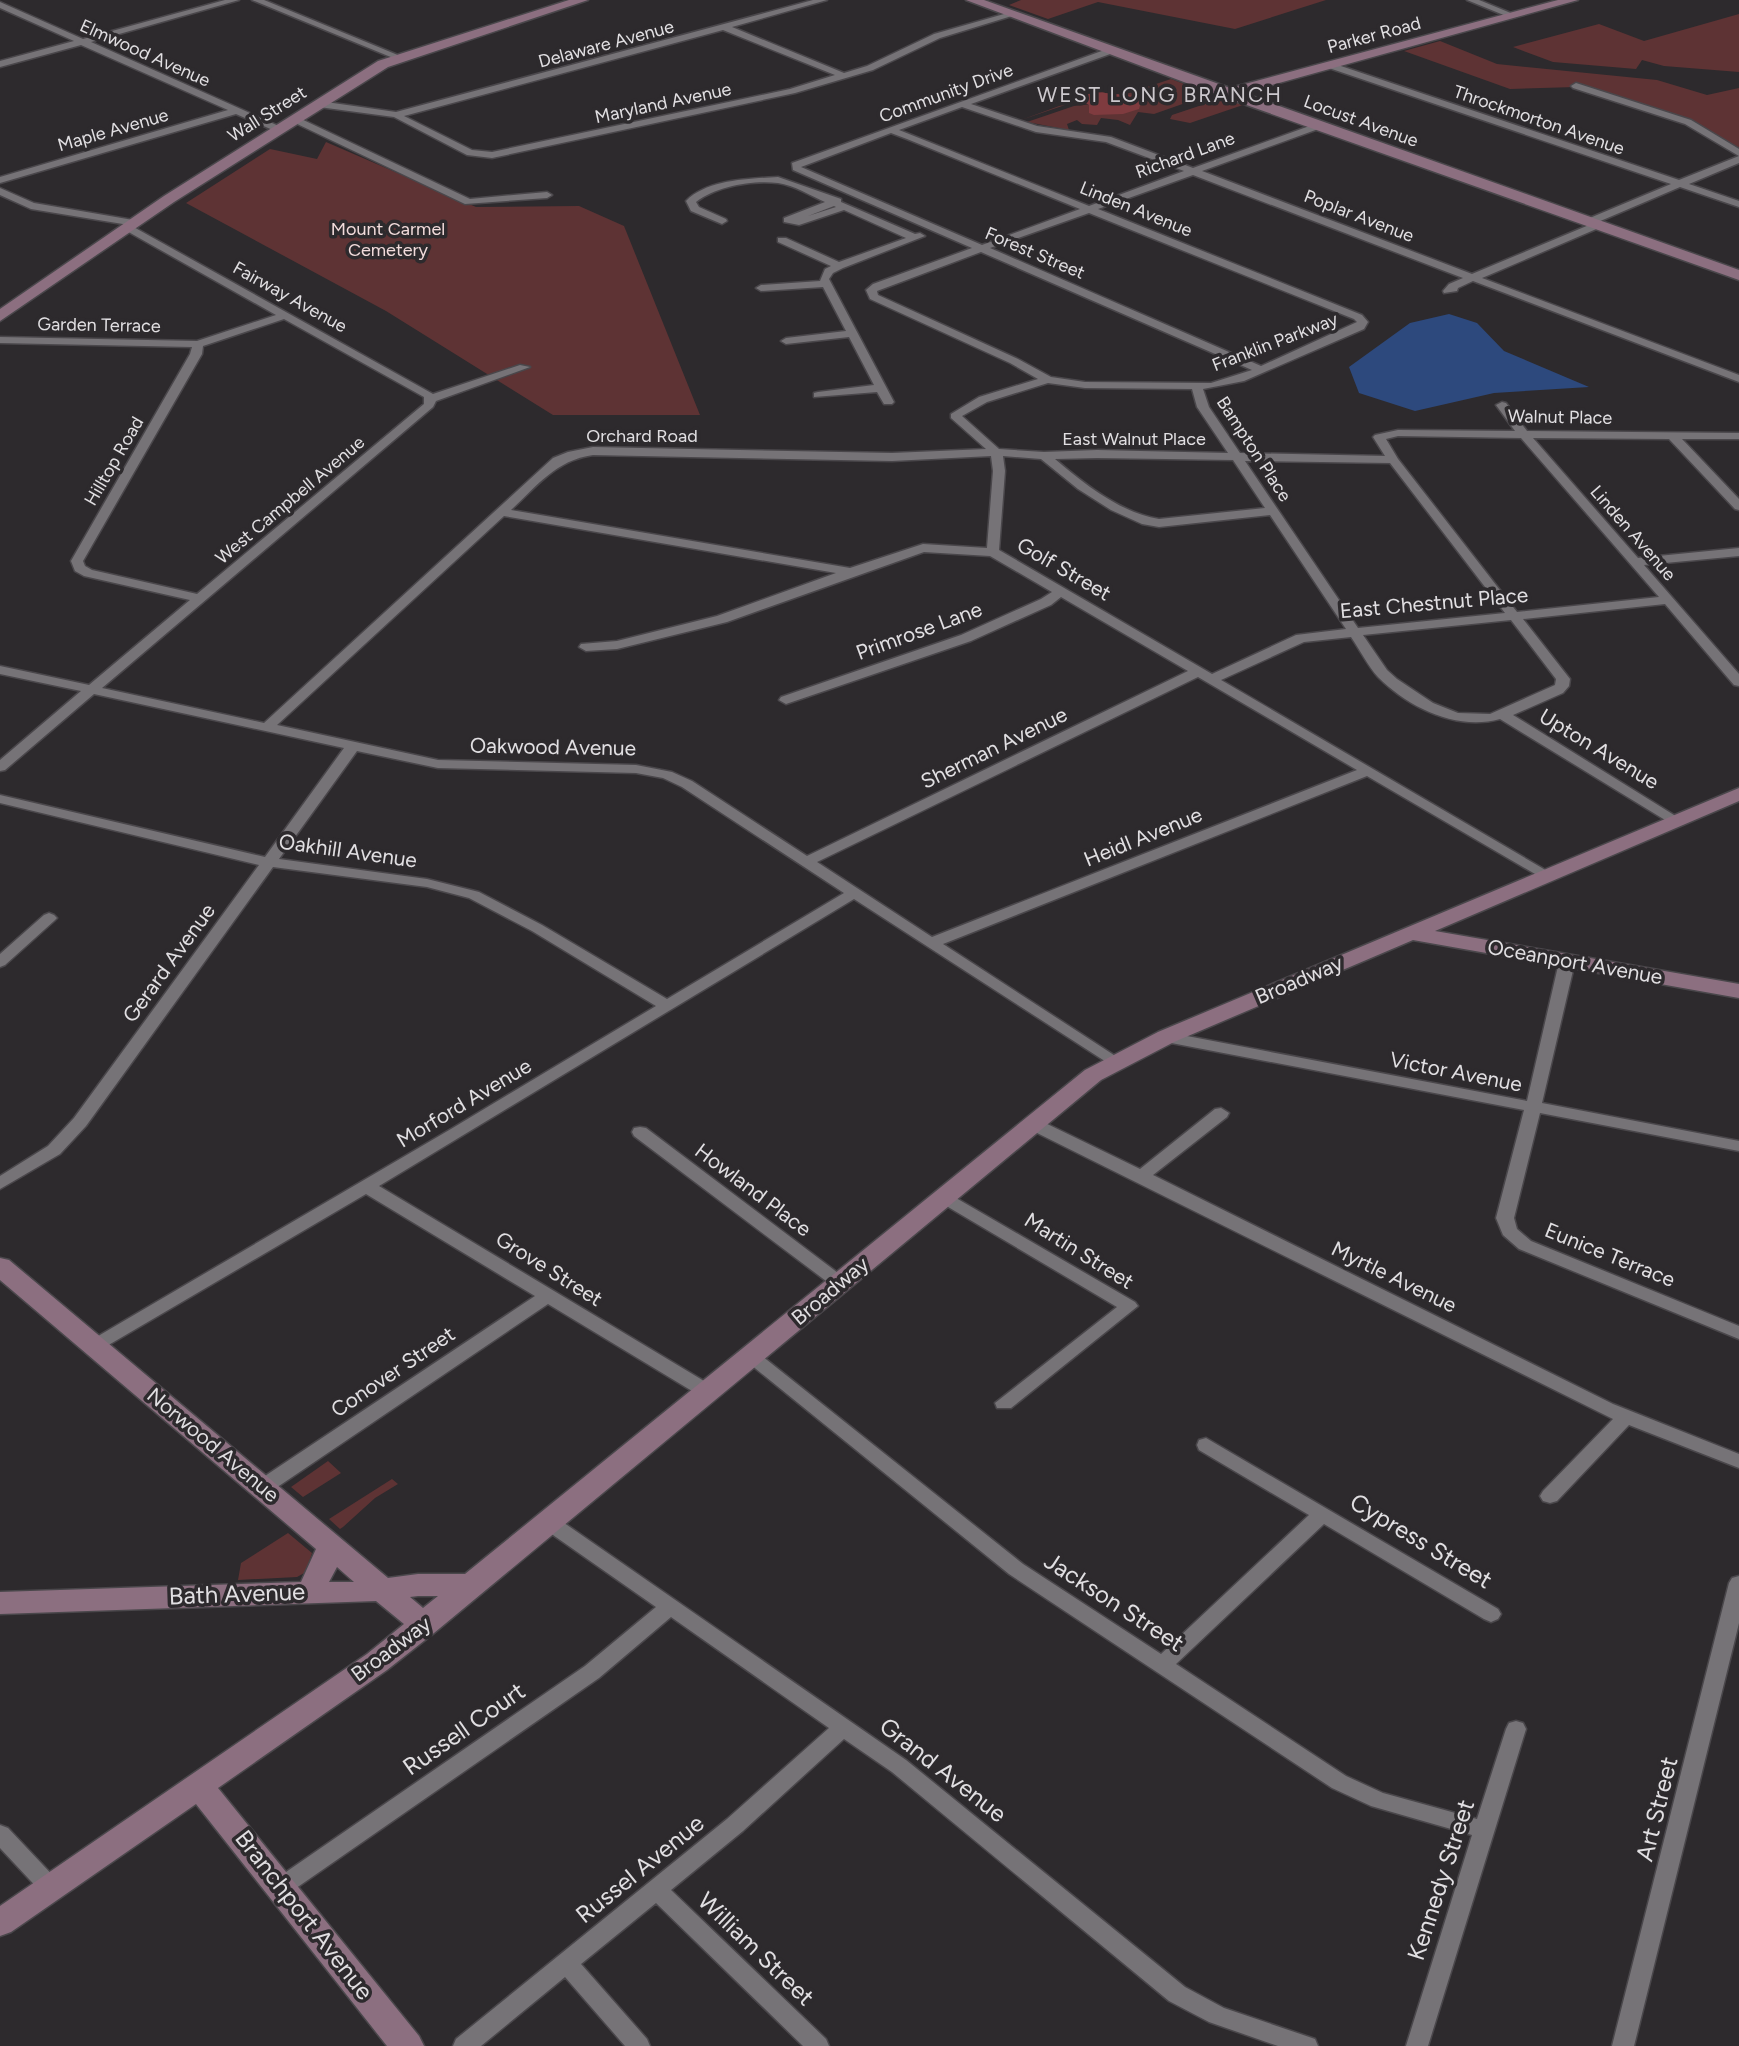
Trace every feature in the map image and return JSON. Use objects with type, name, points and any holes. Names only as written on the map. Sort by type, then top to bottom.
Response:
[{"type":"street","points":[[0,64],[235,0]]},
{"type":"street","points":[[256,0],[401,58]]},
{"type":"street","name":"Delaware Avenue","points":[[396,115],[823,0]]},
{"type":"street","name":"Locust Avenue","points":[[972,0],[1739,275]]},
{"type":"street","points":[[1471,0],[1514,16]]},
{"type":"street","name":"Parker Road","points":[[1226,93],[1572,0]]},
{"type":"street","name":"Wall Street","points":[[0,316],[132,225],[383,64],[576,1]]},
{"type":"street","name":"Elmwood Avenue","points":[[0,5],[278,129]]},
{"type":"street","name":"Maryland Avenue","points":[[319,104],[396,115],[467,152],[484,156],[785,93],[883,63],[937,36],[1010,15]]},
{"type":"street","points":[[724,27],[844,76]]},
{"type":"street","name":"Community Drive","points":[[795,166],[1110,51]]},
{"type":"street","name":"Throckmorton Avenue","points":[[1329,65],[1739,204]]},
{"type":"street","points":[[1576,86],[1688,122],[1739,153]]},
{"type":"street","name":"Poplar Avenue","points":[[962,104],[1036,129],[1103,137],[1739,379]]},
{"type":"street","name":"Maple Avenue","points":[[0,180],[234,111]]},
{"type":"street","points":[[294,119],[469,202],[547,195]]},
{"type":"street","name":"Richard Lane","points":[[870,293],[877,286],[1318,126]]},
{"type":"street","name":"Linden Avenue","points":[[892,130],[1358,317],[1363,324]]},
{"type":"street","points":[[1448,291],[1739,159]]},
{"type":"street","name":"Forest Street","points":[[795,166],[810,176],[1262,370]]},
{"type":"street","points":[[722,221],[695,209],[691,201],[699,195],[759,179],[786,182],[915,238]]},
{"type":"street","name":"Fairway Avenue","points":[[0,191],[31,206],[132,225],[431,399]]},
{"type":"street","points":[[845,207],[799,222],[788,220],[856,195]]},
{"type":"street","points":[[888,402],[826,284],[825,275],[839,266],[939,231]]},
{"type":"street","points":[[782,240],[839,266]]},
{"type":"street","points":[[761,288],[826,284]]},
{"type":"street","name":"Bampton Place","points":[[870,293],[1014,360],[1048,380],[1197,388],[1203,407],[1382,673],[1415,698],[1457,717],[1484,719],[1562,686],[1563,679],[1515,617]]},
{"type":"street","points":[[198,344],[286,315]]},
{"type":"street","name":"Franklin Parkway","points":[[1197,388],[1224,383],[1262,370],[1363,324]]},
{"type":"street","points":[[786,341],[852,334]]},
{"type":"street","name":"Garden Terrace","points":[[0,340],[198,344]]},
{"type":"street","name":"Hilltop Road","points":[[198,344],[196,354],[77,561],[79,568],[88,573],[198,598]]},
{"type":"street","name":"West Campbell Avenue","points":[[0,767],[429,405],[431,399],[524,367]]},
{"type":"street","points":[[993,552],[999,471],[996,452],[958,421],[956,413],[1012,389],[1048,380]]},
{"type":"street","points":[[818,395],[880,388]]},
{"type":"street","name":"Linden Avenue","points":[[1502,405],[1524,434],[1739,682]]},
{"type":"street","name":"Walnut Place","points":[[1392,460],[1380,442],[1381,435],[1739,436]]},
{"type":"street","points":[[1673,436],[1739,506]]},
{"type":"street","name":"Orchard Road","points":[[267,727],[557,461],[583,452],[892,457],[996,452],[1044,456]]},
{"type":"street","points":[[1044,456],[1069,476],[1142,521],[1159,523],[1273,511]]},
{"type":"street","name":"East Walnut Place","points":[[1044,456],[1392,460]]},
{"type":"street","points":[[1392,460],[1515,617]]},
{"type":"street","name":"Golf Street","points":[[502,512],[851,572],[923,548],[993,552],[1547,875]]},
{"type":"street","points":[[1635,562],[1739,552]]},
{"type":"street","points":[[586,647],[617,645],[722,619],[851,572]]},
{"type":"street","name":"Primrose Lane","points":[[786,699],[955,643],[1046,602],[1062,591]]},
{"type":"street","name":"East Chestnut Place","points":[[1206,675],[1301,638],[1668,600]]},
{"type":"street","name":"Oakwood Avenue","points":[[0,670],[449,765],[624,768],[667,775],[687,784],[1114,1062]]},
{"type":"street","name":"Sherman Avenue","points":[[806,862],[1206,675]]},
{"type":"street","name":"Upton Avenue","points":[[1500,713],[1675,820]]},
{"type":"street","name":"Gerard Avenue","points":[[0,1184],[54,1150],[74,1129],[354,746]]},
{"type":"street","name":"Heidl Avenue","points":[[931,943],[1369,770]]},
{"type":"street","name":"Broadway","points":[[0,1923],[377,1662],[550,1523],[1082,1084],[1114,1062],[1166,1037],[1739,794]]},
{"type":"street","name":"Oakhill Avenue","points":[[0,799],[269,862],[427,883],[474,895],[537,928],[667,1006]]},
{"type":"street","name":"Morford Avenue","points":[[94,1346],[854,893]]},
{"type":"street","points":[[0,962],[49,918]]},
{"type":"street","name":"Oceanport Avenue","points":[[1410,933],[1739,990]]},
{"type":"street","name":"Eunice Terrace","points":[[1567,961],[1534,1108],[1505,1218],[1508,1231],[1525,1245],[1739,1333]]},
{"type":"street","name":"Victor Avenue","points":[[1166,1037],[1739,1146]]},
{"type":"street","points":[[1142,1176],[1221,1113]]},
{"type":"street","name":"Myrtle Avenue","points":[[1033,1125],[1142,1176],[1626,1417],[1739,1461]]},
{"type":"street","name":"Howland Place","points":[[640,1132],[840,1283]]},
{"type":"street","name":"Grove Street","points":[[366,1186],[708,1392]]},
{"type":"street","name":"Martin Street","points":[[944,1197],[1129,1306],[1004,1403]]},
{"type":"street","name":"Norwood Avenue","points":[[0,1266],[424,1625]]},
{"type":"street","name":"Conover Street","points":[[263,1487],[548,1295]]},
{"type":"street","name":"Jackson Street","points":[[751,1356],[1017,1569],[1352,1789],[1378,1800],[1484,1830]]},
{"type":"street","points":[[1550,1496],[1626,1417]]},
{"type":"street","name":"Cypress Street","points":[[1206,1445],[1491,1614]]},
{"type":"street","name":"Cypress Street","points":[[1162,1665],[1324,1514]]},
{"type":"street","name":"Grand Avenue","points":[[550,1523],[844,1727],[931,1792],[1177,1993],[1217,2015],[1307,2046]]},
{"type":"street","points":[[309,1592],[324,1566],[331,1545]]},
{"type":"street","name":"Art Street","points":[[1622,2046],[1739,1583]]},
{"type":"street","name":"Bath Avenue","points":[[0,1603],[353,1592],[418,1585],[474,1585]]},
{"type":"street","name":"Russell Court","points":[[281,1887],[592,1672],[670,1607]]},
{"type":"street","name":"Russel Avenue","points":[[464,2046],[657,1890],[766,1798],[844,1727]]},
{"type":"street","name":"Kennedy Street","points":[[1417,2046],[1516,1730]]},
{"type":"street","name":"Branchport Avenue","points":[[199,1786],[407,2046]]},
{"type":"street","points":[[0,1834],[51,1888]]},
{"type":"street","name":"William Street","points":[[657,1890],[818,2046]]},
{"type":"street","points":[[566,1963],[639,2046]]},
{"type":"green space","points":[[1021,0],[1326,0],[1235,29],[1098,2],[1048,19],[1009,5]]},
{"type":"green space","points":[[1739,14],[1739,72],[1664,66],[1642,60],[1636,69],[1553,62],[1513,47],[1599,24],[1644,41]]},
{"type":"green space","points":[[1440,41],[1497,64],[1657,80],[1707,95],[1739,88],[1739,154],[1691,125],[1576,87],[1510,89],[1404,51]]},
{"type":"green space","points":[[1171,79],[1211,94],[1154,114],[1138,112],[1130,125],[1101,118],[1097,125],[1082,124],[1077,120],[1067,124],[1069,130],[1027,122],[1074,106],[1102,103],[1101,101],[1071,103],[1021,120],[1100,91],[1117,97]]},
{"type":"green space","points":[[1227,99],[1243,105],[1190,123],[1170,119],[1172,115]]},
{"type":"green space","name":"Mount Carmel Cemetery","points":[[326,142],[476,207],[579,206],[624,226],[700,415],[553,415],[386,311],[186,203],[270,149],[317,159]]},
{"type":"green space","points":[[328,1461],[341,1473],[303,1497],[291,1487]]},
{"type":"green space","points":[[392,1479],[398,1484],[375,1498],[340,1529],[329,1519]]},
{"type":"green space","points":[[288,1533],[312,1553],[306,1572],[297,1577],[238,1580],[241,1563]]},
{"type":"shaded area","points":[[1095,92],[1142,98],[1139,109],[1123,114],[1094,115],[1089,113],[1089,105],[1077,98]]},
{"type":"water","points":[[1449,314],[1477,323],[1504,351],[1589,387],[1494,393],[1415,411],[1359,393],[1349,367],[1410,323]]},
{"type":"district","name":"WEST LONG BRANCH","points":[[1160,95]]}]
